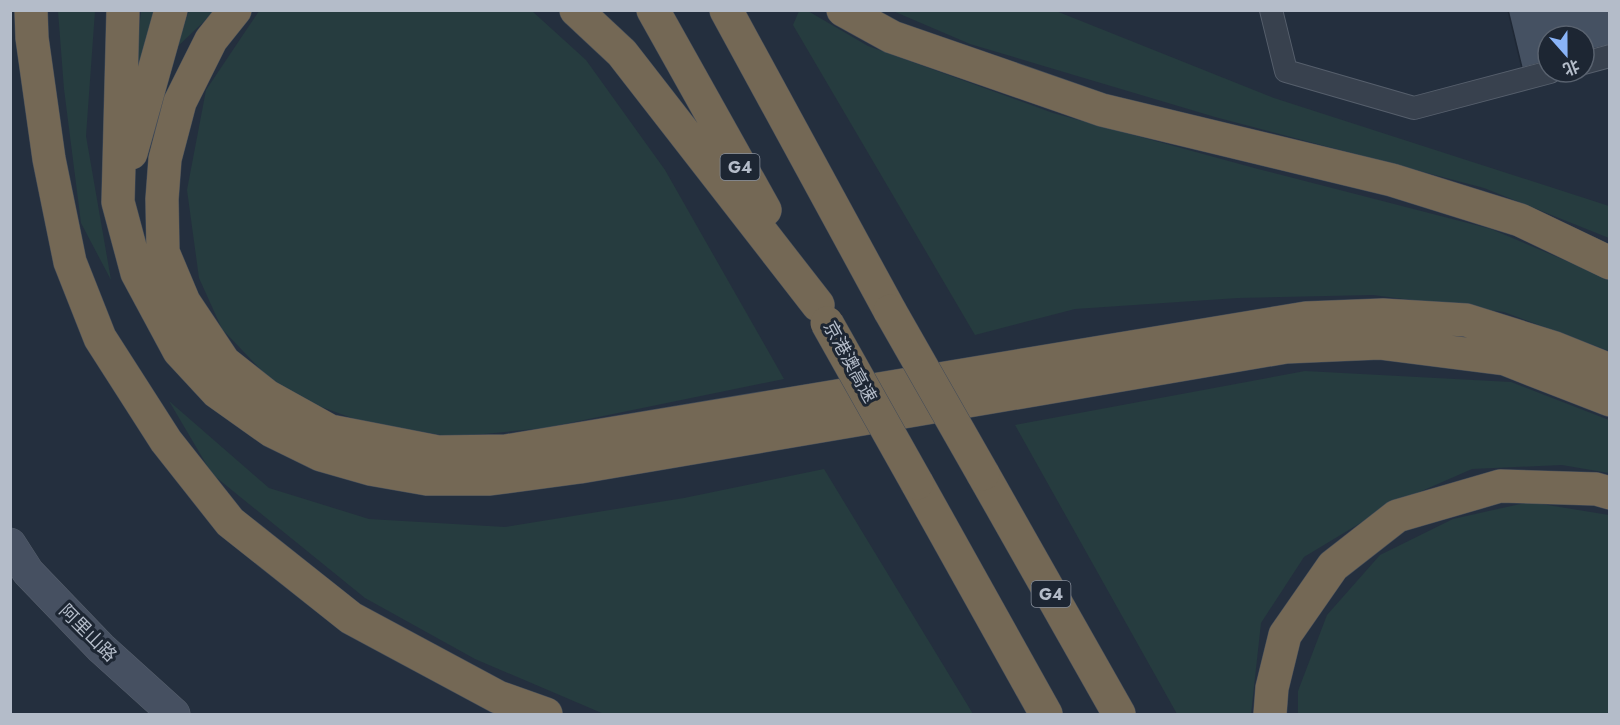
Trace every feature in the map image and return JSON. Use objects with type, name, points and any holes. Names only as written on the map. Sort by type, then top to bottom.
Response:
[{"type":"highway","points":[[31,10],[32,38],[49,159],[70,262],[100,338],[166,441],[230,522],[351,618],[498,697],[546,714]]},
{"type":"highway","points":[[123,10],[117,202],[137,273],[179,351],[217,392],[272,431],[321,455],[370,469],[427,479],[490,479],[580,467],[1286,347],[1378,343],[1505,358],[1610,400]]},
{"type":"highway","points":[[117,202],[171,10]]},
{"type":"highway","points":[[235,10],[211,40],[180,102],[165,159],[162,199],[163,252],[184,302],[224,362],[267,396],[330,431],[438,452],[506,451],[1306,318],[1383,315],[1466,320],[1555,348],[1610,370]]},
{"type":"highway","points":[[576,10],[622,53],[823,314]]},
{"type":"highway","name":"京港澳高速","points":[[653,10],[1046,714]]},
{"type":"highway","name":"G4","points":[[726,10],[890,311],[1119,714]]},
{"type":"highway","points":[[843,10],[891,37],[1102,110],[1392,180],[1520,220],[1610,263]]},
{"type":"highway","points":[[1270,714],[1272,688],[1286,635],[1333,566],[1397,516],[1500,486],[1596,489],[1610,494]]},
{"type":"street","points":[[1271,10],[1286,71],[1414,108],[1536,76]]},
{"type":"street","name":"阿里山路","points":[[10,544],[28,572],[44,589],[101,648],[174,714]]},
{"type":"green space","points":[[58,11],[95,11],[86,136],[111,280],[81,223],[64,89]]},
{"type":"green space","points":[[141,11],[155,11],[129,126]]},
{"type":"green space","points":[[189,11],[215,11],[175,49]]},
{"type":"green space","points":[[259,11],[532,11],[586,60],[665,170],[784,379],[545,428],[453,437],[363,422],[283,393],[222,329],[199,278],[187,190],[206,90]]},
{"type":"green space","points":[[799,11],[808,11],[868,46],[1053,113],[1491,229],[1609,279],[1609,351],[1504,312],[1373,295],[1238,298],[1075,309],[975,335],[793,25]]},
{"type":"green space","points":[[893,11],[1056,11],[1274,98],[1609,206],[1609,238],[1484,188],[1215,117],[970,44]]},
{"type":"green space","points":[[1305,371],[1511,382],[1609,420],[1609,473],[1562,465],[1472,469],[1392,504],[1304,557],[1261,623],[1251,714],[1177,714],[1015,425]]},
{"type":"green space","points":[[169,401],[269,488],[369,519],[505,527],[684,498],[824,469],[973,714],[604,714],[475,659],[365,598],[212,474]]},
{"type":"green space","points":[[1529,502],[1609,515],[1609,714],[1298,714],[1298,691],[1327,615],[1380,555],[1453,519]]},
{"type":"building","points":[[1508,10],[1610,10],[1610,45],[1596,48],[1596,24],[1536,24],[1536,64],[1522,68]]}]
